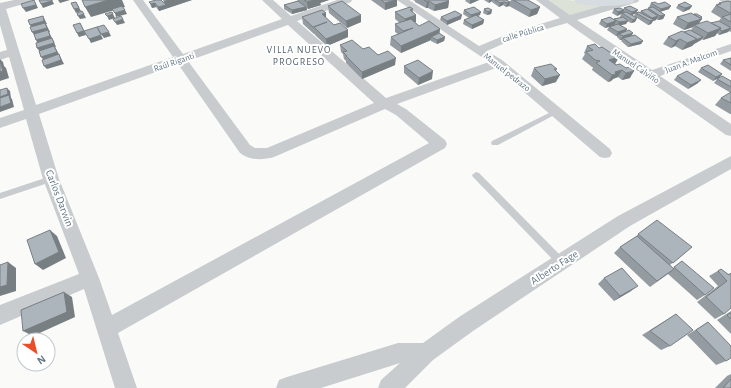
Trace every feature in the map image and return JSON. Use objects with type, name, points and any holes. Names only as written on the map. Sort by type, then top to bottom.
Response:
[{"type":"main road","points":[[581,0],[610,2],[628,0]]},
{"type":"street","points":[[0,7],[26,0]]},
{"type":"street","points":[[138,0],[248,153],[257,155],[269,153],[384,104],[498,63]]},
{"type":"street","points":[[108,328],[440,144],[400,112],[384,104],[267,0]]},
{"type":"street","name":"Raúl Riganti","points":[[0,123],[347,0]]},
{"type":"street","name":"Manuel pedrazo","points":[[402,0],[498,63],[605,153]]},
{"type":"street","name":"Manuel Calviño","points":[[541,0],[731,131]]},
{"type":"street","name":"calle Pública","points":[[478,50],[506,38],[634,0]]},
{"type":"street","points":[[724,0],[731,4]]},
{"type":"street","name":"Carlos Darwin","points":[[0,7],[7,54],[31,112],[51,179],[108,328],[126,388]]},
{"type":"street","name":"Juan A. Malcom","points":[[650,76],[731,46]]},
{"type":"street","name":"Alberto Fage","points":[[388,388],[426,353],[466,324],[624,221],[731,162]]},
{"type":"street","points":[[0,315],[90,278]]},
{"type":"street","points":[[286,388],[398,353],[426,353]]},
{"type":"lane","points":[[496,143],[557,112]]},
{"type":"lane","points":[[476,175],[561,262]]},
{"type":"lane","points":[[0,196],[51,179]]},
{"type":"shaded area","points":[[544,0],[568,0],[614,4],[570,17]]},
{"type":"building","points":[[34,0],[36,5],[23,8],[21,4]]},
{"type":"building","points":[[39,0],[52,0],[52,1],[41,4]]},
{"type":"building","points":[[82,0],[108,0],[85,7]]},
{"type":"building","points":[[161,0],[166,5],[158,7],[155,3],[151,4],[149,2]]},
{"type":"building","points":[[304,0],[315,0],[307,2]]},
{"type":"building","points":[[381,0],[395,0],[385,3]]},
{"type":"building","points":[[424,0],[447,0],[449,1],[435,5]]},
{"type":"building","points":[[495,0],[506,0],[510,2],[500,3]]},
{"type":"building","points":[[513,0],[528,0],[540,7],[531,10]]},
{"type":"building","points":[[298,1],[306,7],[292,10],[284,5]]},
{"type":"building","points":[[342,1],[361,15],[346,21],[328,6]]},
{"type":"building","points":[[728,1],[731,2],[731,13],[716,5],[721,4],[719,3]]},
{"type":"building","points":[[76,2],[79,8],[74,9],[71,3]]},
{"type":"building","points":[[655,2],[658,4],[665,2],[671,6],[661,9],[651,3]]},
{"type":"building","points":[[685,2],[692,6],[685,8],[678,5]]},
{"type":"building","points":[[122,6],[125,10],[115,13],[112,9]]},
{"type":"building","points":[[630,6],[638,10],[632,12],[624,8]]},
{"type":"building","points":[[410,7],[413,9],[410,10],[416,15],[405,19],[395,12]]},
{"type":"building","points":[[474,7],[481,12],[471,15],[464,10]]},
{"type":"building","points":[[653,7],[665,15],[660,16],[648,8]]},
{"type":"building","points":[[488,8],[492,10],[488,12],[484,9]]},
{"type":"building","points":[[620,8],[624,10],[618,12],[614,9]]},
{"type":"building","points":[[647,9],[658,16],[652,18],[641,11]]},
{"type":"building","points":[[322,10],[326,13],[322,14],[334,25],[340,23],[348,30],[326,39],[314,27],[327,22],[313,27],[302,17]]},
{"type":"building","points":[[82,11],[84,14],[78,16],[77,13]]},
{"type":"building","points":[[455,11],[462,15],[447,21],[441,17]]},
{"type":"building","points":[[112,12],[113,14],[107,16],[105,14]]},
{"type":"building","points":[[626,12],[637,18],[633,20],[622,13]]},
{"type":"building","points":[[639,12],[654,20],[650,21],[636,13]]},
{"type":"building","points":[[691,13],[702,19],[688,23],[677,17]]},
{"type":"building","points":[[694,14],[697,14],[702,17],[700,18]]},
{"type":"building","points":[[731,14],[731,22],[722,17]]},
{"type":"building","points":[[476,15],[484,20],[472,25],[464,20]]},
{"type":"building","points":[[43,16],[44,21],[30,25],[28,20]]},
{"type":"building","points":[[121,16],[123,19],[115,22],[113,19]]},
{"type":"building","points":[[610,17],[616,21],[607,24],[601,20]]},
{"type":"building","points":[[623,17],[628,21],[619,22],[614,19]]},
{"type":"building","points":[[411,19],[419,26],[429,21],[440,29],[401,46],[391,37],[413,28],[403,31],[395,24]]},
{"type":"building","points":[[707,21],[721,28],[708,33],[694,25]]},
{"type":"building","points":[[719,21],[731,28],[722,31],[720,30],[721,28],[711,23]]},
{"type":"building","points":[[45,23],[47,28],[32,32],[30,27]]},
{"type":"building","points":[[80,23],[84,31],[77,33],[73,25]]},
{"type":"building","points":[[618,24],[627,29],[618,32],[609,27]]},
{"type":"building","points":[[104,25],[109,32],[101,34],[97,27]]},
{"type":"building","points":[[97,27],[101,35],[89,39],[84,31]]},
{"type":"building","points":[[48,30],[50,36],[36,40],[34,34]]},
{"type":"building","points":[[629,30],[633,33],[623,36],[619,34]]},
{"type":"building","points":[[690,30],[703,37],[696,40],[697,39],[684,32]]},
{"type":"building","points":[[682,31],[697,39],[687,43],[680,39],[676,41],[668,37]]},
{"type":"building","points":[[439,33],[445,37],[437,40],[431,37]]},
{"type":"building","points":[[635,35],[643,41],[631,44],[623,38]]},
{"type":"building","points":[[52,38],[54,43],[37,48],[36,43]]},
{"type":"building","points":[[352,40],[363,49],[369,47],[378,55],[388,51],[396,58],[362,72],[346,56],[343,52],[347,51],[340,45]]},
{"type":"building","points":[[595,44],[599,48],[602,47],[619,57],[609,60],[616,65],[620,64],[626,68],[629,67],[634,71],[626,73],[622,70],[615,72],[616,74],[612,75],[596,63],[600,61],[595,60],[586,52],[593,50],[587,46]]},
{"type":"building","points":[[54,46],[57,52],[41,57],[39,51]]},
{"type":"building","points":[[59,54],[61,60],[44,66],[42,60]]},
{"type":"building","points":[[731,58],[731,65],[723,60]]},
{"type":"building","points":[[418,60],[433,71],[419,78],[404,66]]},
{"type":"building","points":[[0,61],[3,71],[0,72]]},
{"type":"building","points":[[551,64],[557,69],[554,69],[560,75],[545,79],[534,68]]},
{"type":"building","points":[[708,65],[722,74],[716,77],[701,68]]},
{"type":"building","points":[[687,71],[701,80],[691,85],[677,76]]},
{"type":"building","points":[[722,76],[731,81],[731,87],[717,79]]},
{"type":"building","points":[[7,88],[8,94],[0,97],[0,90]]},
{"type":"building","points":[[731,92],[731,103],[721,98]]},
{"type":"building","points":[[9,95],[11,103],[0,107],[0,98]]},
{"type":"building","points":[[657,220],[692,247],[673,263],[638,234]]},
{"type":"building","points":[[50,230],[59,252],[35,264],[27,240]]},
{"type":"building","points":[[637,236],[674,269],[657,281],[620,247]]},
{"type":"building","points":[[682,261],[714,288],[705,295],[674,267]]},
{"type":"building","points":[[8,262],[7,285],[0,287],[0,265]]},
{"type":"building","points":[[622,268],[638,286],[620,296],[604,278]]},
{"type":"building","points":[[721,269],[729,275],[731,273],[731,308],[724,314],[706,297],[727,281],[718,271]]},
{"type":"building","points":[[64,292],[67,312],[23,331],[21,310]]},
{"type":"building","points":[[731,313],[731,319],[727,315]]},
{"type":"building","points":[[676,314],[693,330],[670,346],[650,331]]},
{"type":"building","points":[[708,322],[731,346],[731,358],[726,361],[696,330]]},
{"type":"building","points":[[731,379],[731,388],[723,388]]},
{"type":"district","name":"VILLA NUEVO PROGRESO","points":[[299,54]]}]
